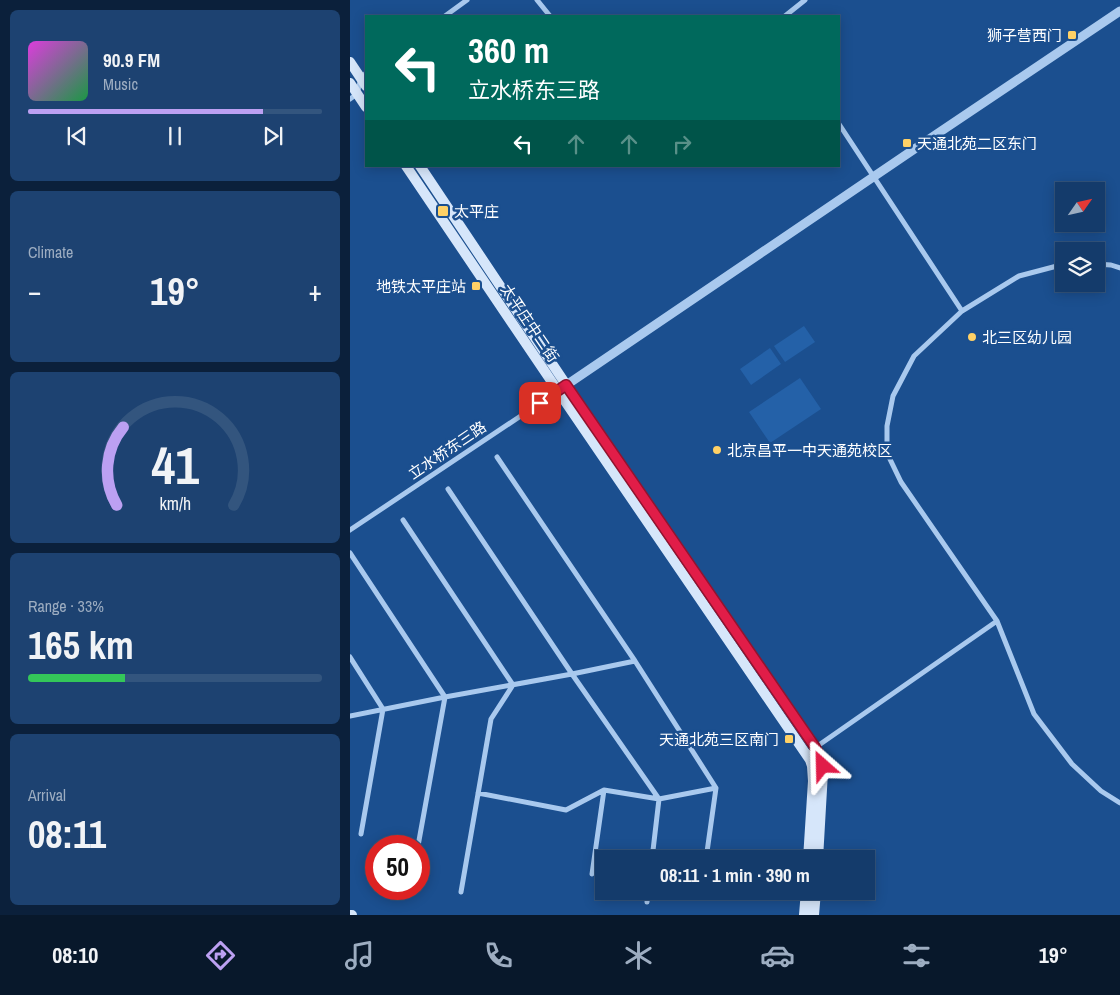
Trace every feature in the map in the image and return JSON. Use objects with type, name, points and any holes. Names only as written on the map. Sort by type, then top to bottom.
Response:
[{"type":"main road","points":[[350,62],[364,79]]},
{"type":"main road","points":[[350,83],[354,96],[365,107]]},
{"type":"main road","name":"太平庄中二街","points":[[407,167],[815,747],[822,760],[823,772],[819,850]]},
{"type":"main road","name":"太平庄中二街","points":[[421,167],[562,388],[806,754],[813,773],[809,850]]},
{"type":"main road","points":[[804,915],[805,900]]},
{"type":"main road","points":[[814,915],[815,900]]},
{"type":"street","points":[[446,15],[467,0]]},
{"type":"street","points":[[537,0],[549,15]]},
{"type":"street","points":[[786,15],[805,0]]},
{"type":"street","points":[[562,388],[1120,11]]},
{"type":"street","points":[[354,96],[364,79]]},
{"type":"street","points":[[840,126],[962,311]]},
{"type":"street","points":[[1105,264],[1111,264],[1120,268]]},
{"type":"street","points":[[1055,267],[1019,276],[962,311],[914,356],[893,396],[887,426],[887,453],[900,482],[997,621],[1034,714],[1072,764],[1101,791],[1120,803]]},
{"type":"street","name":"立水桥东三路","points":[[350,530],[562,388]]},
{"type":"street","points":[[497,457],[635,661],[716,788],[707,850]]},
{"type":"street","points":[[448,489],[658,799],[653,850]]},
{"type":"street","points":[[403,520],[513,685]]},
{"type":"street","points":[[350,553],[445,697],[420,835]]},
{"type":"street","points":[[806,754],[997,621]]},
{"type":"street","points":[[350,657],[383,709],[361,834]]},
{"type":"street","points":[[350,716],[635,661]]},
{"type":"street","points":[[461,892],[491,719],[513,685]]},
{"type":"street","points":[[478,793],[566,810],[604,790],[658,799],[716,788]]},
{"type":"street","points":[[592,874],[604,790]]},
{"type":"shaded area","points":[[804,326],[815,342],[785,362],[774,346]]},
{"type":"shaded area","points":[[770,348],[781,364],[751,385],[740,369]]},
{"type":"shaded area","points":[[800,378],[821,409],[770,443],[749,412]]},
{"type":"place","name":"狮子营西门","points":[[1072,35]]},
{"type":"place","name":"天通北苑二区东门","points":[[907,143]]},
{"type":"place","name":"太平庄","points":[[443,211]]},
{"type":"place","name":"地铁太平庄站","points":[[476,286]]},
{"type":"place","name":"北三区幼儿园","points":[[972,337]]},
{"type":"place","name":"北京昌平一中天通苑校区","points":[[717,450]]},
{"type":"place","name":"天通北苑三区南门","points":[[789,739]]},
{"type":"route","points":[[540,403],[566,385],[815,747],[823,766]]}]
